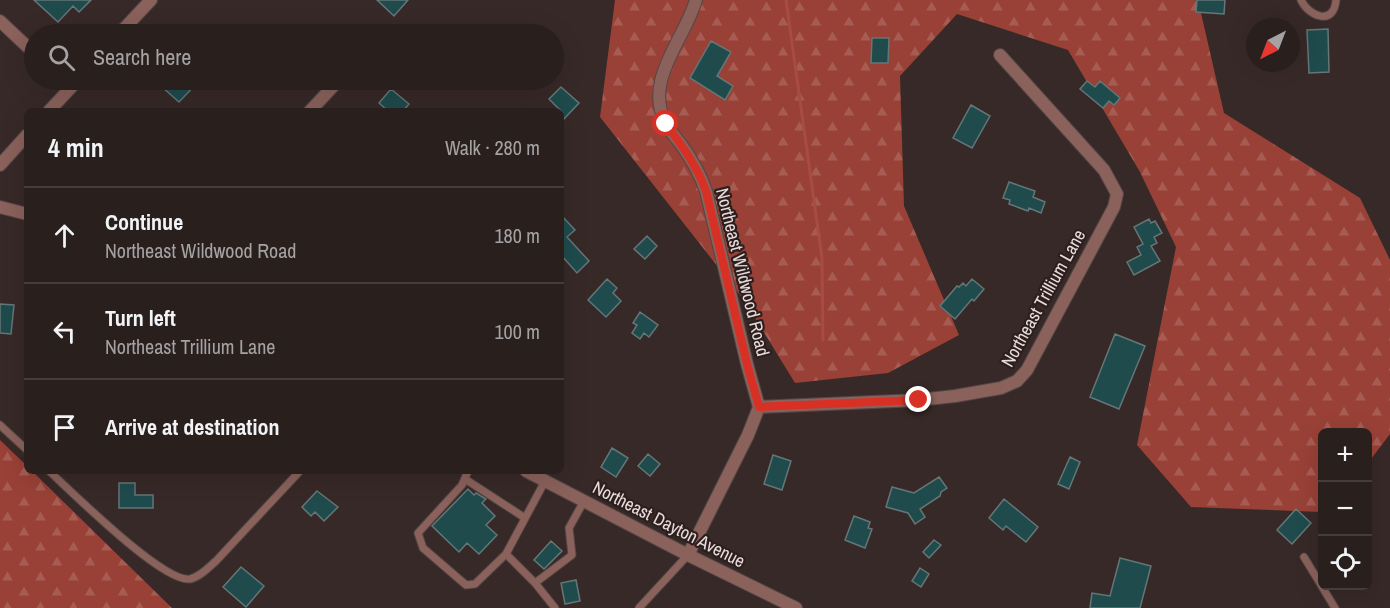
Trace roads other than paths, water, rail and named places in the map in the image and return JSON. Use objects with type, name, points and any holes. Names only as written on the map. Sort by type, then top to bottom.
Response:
[{"type":"street","points":[[128,24],[151,0]]},
{"type":"street","name":"Northeast Wildwood Road","points":[[696,0],[691,18],[662,74],[658,88],[658,104],[666,124],[700,173],[706,191],[759,407]]},
{"type":"street","points":[[0,21],[24,44]]},
{"type":"street","name":"Northeast Trillium Lane","points":[[759,407],[919,400],[955,396],[1001,388],[1017,381],[1027,370],[1114,207],[1117,194],[1104,171],[1000,55]]},
{"type":"street","points":[[51,108],[65,90]]},
{"type":"street","points":[[313,108],[330,90]]},
{"type":"street","points":[[0,165],[24,138]]},
{"type":"street","points":[[0,207],[24,213]]},
{"type":"street","points":[[688,555],[748,435],[759,407]]},
{"type":"street","name":"Northeast Dayton Avenue","points":[[532,474],[796,608]]},
{"type":"lane","points":[[1301,0],[1311,12],[1324,16],[1332,13],[1336,8],[1336,0]]},
{"type":"lane","points":[[0,425],[24,447]]},
{"type":"lane","points":[[53,474],[107,525],[150,560],[176,576],[189,579],[202,573],[216,561],[297,474]]},
{"type":"lane","points":[[467,474],[462,485],[418,533],[423,548],[466,585],[475,584],[506,554],[545,481]]},
{"type":"lane","points":[[465,479],[525,518]]},
{"type":"lane","points":[[535,583],[572,555],[569,528],[584,501]]},
{"type":"lane","points":[[506,554],[535,583],[555,608]]},
{"type":"lane","points":[[639,608],[688,555]]},
{"type":"lane","points":[[1304,557],[1335,608]]},
{"type":"waterway","points":[[786,0],[822,258],[823,340]]}]
